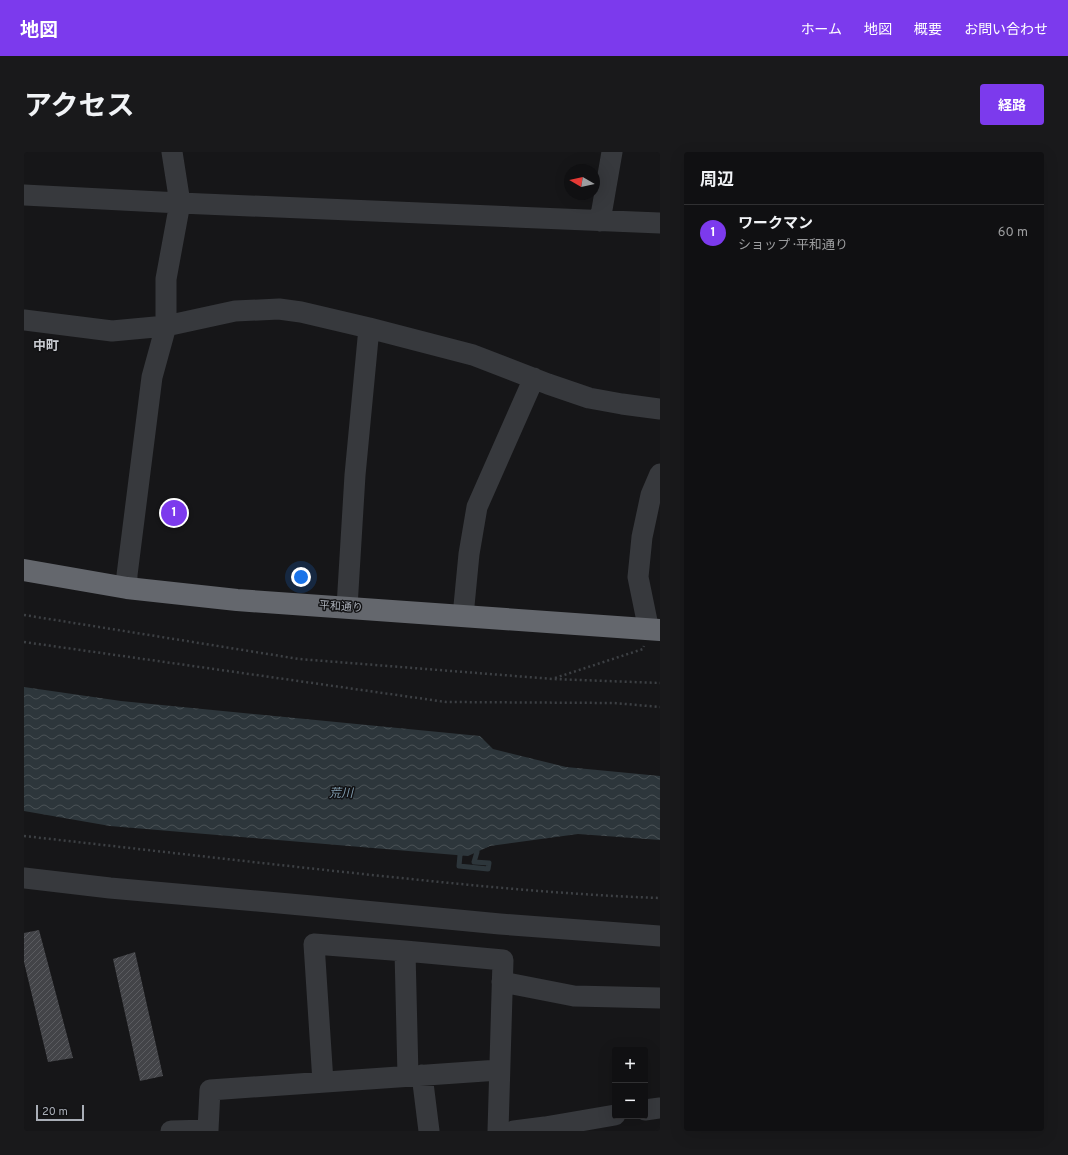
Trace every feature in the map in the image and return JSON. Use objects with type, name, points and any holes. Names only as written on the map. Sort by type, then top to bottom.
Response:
[{"type":"highway","name":"平和通り","points":[[24,570],[127,588],[237,600],[654,629]]},
{"type":"street","points":[[127,588],[128,568],[152,377],[166,326],[166,279],[180,203],[172,152]]},
{"type":"street","points":[[600,221],[612,152]]},
{"type":"street","points":[[24,195],[660,223]]},
{"type":"street","points":[[24,320],[112,331],[166,326],[235,311],[279,309],[301,312],[370,328],[473,355],[589,398],[660,409]]},
{"type":"street","points":[[347,607],[354,475],[370,328]]},
{"type":"street","points":[[463,616],[469,554],[477,507],[534,378]]},
{"type":"street","points":[[654,629],[648,621],[638,577],[644,530],[651,495],[660,474]]},
{"type":"street","points":[[24,878],[110,888],[320,906],[500,924],[660,936]]},
{"type":"street","points":[[323,1082],[314,944],[503,960],[498,1131]]},
{"type":"street","points":[[405,951],[415,1075],[428,1131]]},
{"type":"street","points":[[502,982],[574,996],[660,998]]},
{"type":"street","points":[[171,1131],[208,1130],[210,1090],[499,1070]]},
{"type":"street","points":[[648,1110],[660,1108]]},
{"type":"street","points":[[514,1131],[612,1116]]},
{"type":"path","points":[[24,615],[299,659],[553,679],[660,683]]},
{"type":"path","points":[[553,679],[643,649],[654,629]]},
{"type":"path","points":[[24,642],[446,702],[614,704],[660,707]]},
{"type":"path","points":[[24,836],[288,867],[494,888],[660,898]]},
{"type":"water","name":"荒川","points":[[24,687],[121,701],[480,736],[493,749],[566,767],[660,776],[660,840],[578,834],[490,846],[468,856],[110,826],[24,811]]},
{"type":"building","points":[[39,930],[73,1058],[48,1062],[24,962],[24,933]]},
{"type":"building","points":[[135,952],[163,1076],[140,1081],[113,959]]},
{"type":"waterway","points":[[460,855],[459,866],[488,869],[489,863],[474,862],[477,852]]},
{"type":"place","name":"ワークマン","points":[[174,513]]},
{"type":"district","name":"中町","points":[[46,347]]}]
